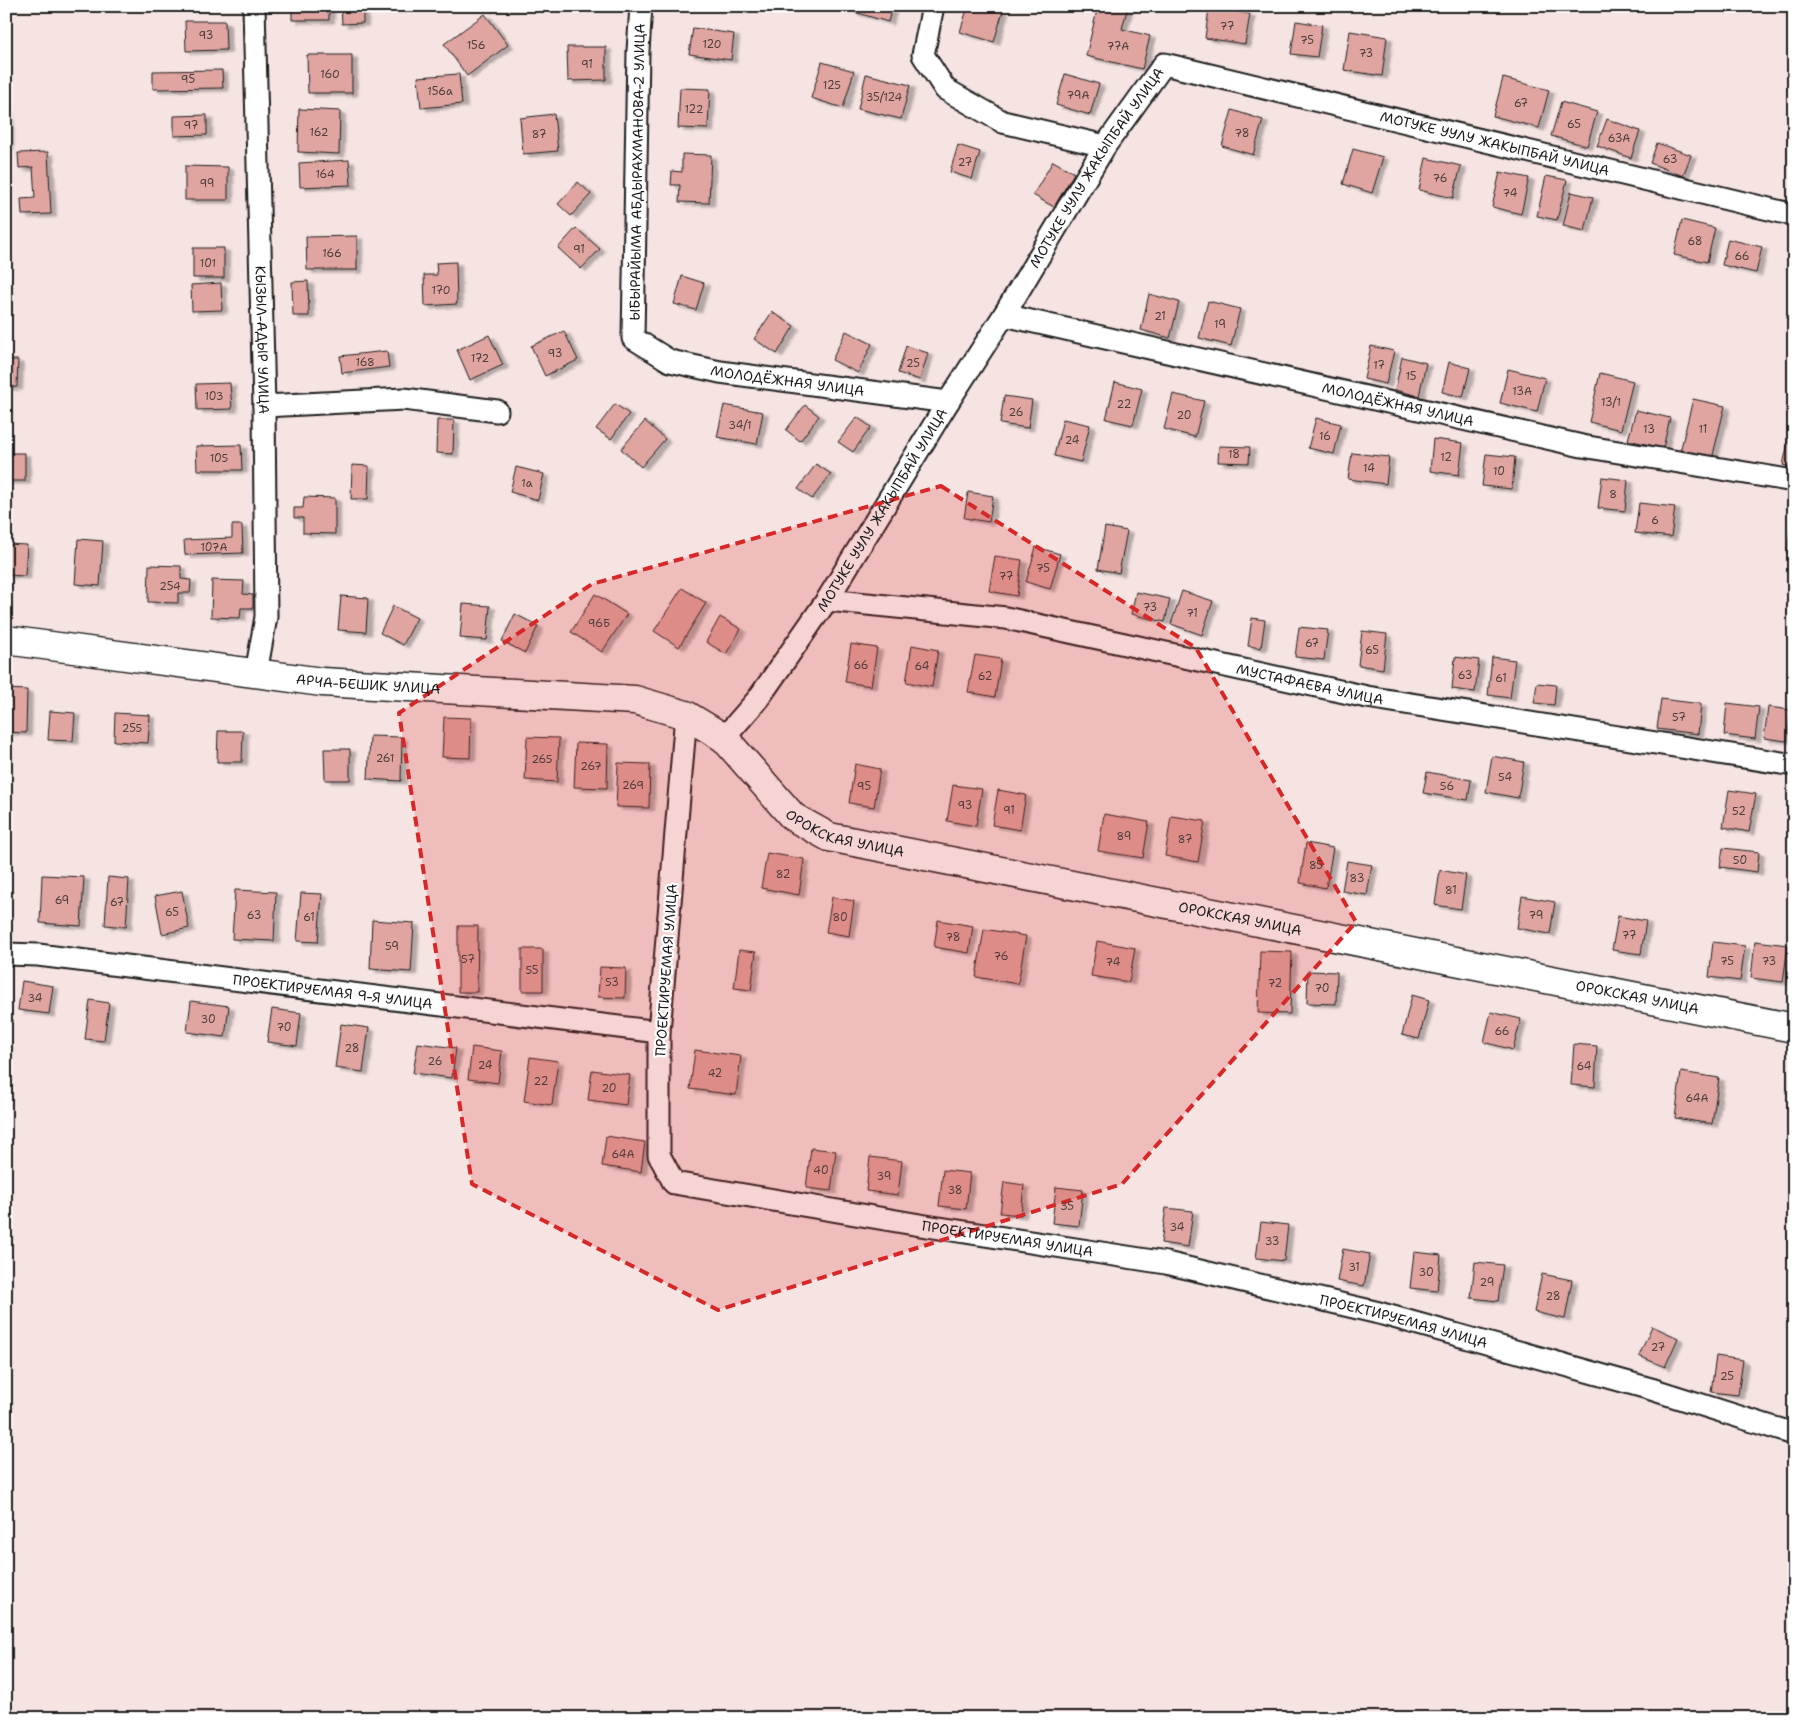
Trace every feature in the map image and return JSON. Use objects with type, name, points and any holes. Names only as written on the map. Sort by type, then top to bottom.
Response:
[{"type":"street","name":"КЫЗЫЛ-АДЫР УЛИЦА","points":[[254,6],[264,406],[266,617],[256,673]]},
{"type":"street","name":"ЫБЫРАЙЫМА АБДЫРАХМАНОВА-2 УЛИЦА","points":[[633,338],[638,50],[641,6]]},
{"type":"street","points":[[933,6],[923,55],[945,89],[1003,122],[1105,146]]},
{"type":"street","name":"МОТУКЕ УУЛУ ЖАКЫПБАЙ УЛИЦА","points":[[724,738],[758,699],[827,600],[948,402],[1004,315],[1105,146],[1164,64],[1794,215]]},
{"type":"street","name":"МОЛОДЁЖНАЯ УЛИЦА","points":[[1004,315],[1582,446],[1794,481]]},
{"type":"street","name":"МОЛОДЁЖНАЯ УЛИЦА","points":[[633,338],[670,361],[720,372],[948,402]]},
{"type":"street","points":[[264,406],[404,400],[497,410]]},
{"type":"street","name":"МУСТАФАЕВА УЛИЦА","points":[[827,600],[1006,618],[1367,696],[1794,765]]},
{"type":"street","name":"АРЧА-БЕШИК УЛИЦА","points":[[6,640],[322,682],[634,700],[686,715],[724,738]]},
{"type":"street","name":"ПРОЕКТИРУЕМАЯ УЛИЦА","points":[[686,715],[659,1032],[660,1155],[674,1183],[920,1225],[1166,1263],[1388,1316],[1651,1389],[1794,1434]]},
{"type":"street","name":"ОРОКСКАЯ УЛИЦА","points":[[724,738],[793,817],[829,837],[1794,1028]]},
{"type":"street","name":"ПРОЕКТИРУЕМАЯ 9-Я УЛИЦА","points":[[6,954],[58,958],[659,1032]]},
{"type":"highlighted area","points":[[941,486],[1196,648],[1356,922],[1122,1184],[718,1310],[472,1184],[399,713],[592,584]]},
{"type":"building","points":[[292,6],[329,6],[329,20],[292,20]]},
{"type":"building","points":[[341,6],[363,6],[363,23],[342,24]]},
{"type":"building","points":[[486,6],[532,6],[486,8]]},
{"type":"building","points":[[852,6],[892,6],[888,22],[851,11]]},
{"type":"building","points":[[968,6],[987,6],[1003,11],[994,42],[960,32]]},
{"type":"building","points":[[1098,6],[1128,6],[1122,29],[1150,36],[1142,69],[1086,56]]},
{"type":"building","points":[[1209,8],[1250,14],[1245,44],[1205,38]]},
{"type":"building","points":[[485,14],[508,45],[467,76],[444,44]]},
{"type":"building","points":[[185,21],[225,21],[226,50],[186,51]]},
{"type":"building","points":[[1296,21],[1322,25],[1317,57],[1291,54]]},
{"type":"building","points":[[693,28],[734,34],[731,60],[689,54]]},
{"type":"building","points":[[1350,31],[1387,37],[1382,76],[1344,70]]},
{"type":"building","points":[[567,47],[606,47],[606,80],[568,81]]},
{"type":"building","points":[[307,55],[352,55],[352,93],[308,93]]},
{"type":"building","points":[[822,62],[854,71],[843,108],[811,98]]},
{"type":"building","points":[[222,70],[223,88],[153,89],[153,71]]},
{"type":"building","points":[[459,74],[462,104],[421,108],[418,77]]},
{"type":"building","points":[[866,74],[910,85],[901,119],[858,109]]},
{"type":"building","points":[[1065,74],[1099,84],[1090,115],[1056,105]]},
{"type":"building","points":[[1503,78],[1549,90],[1539,128],[1493,116]]},
{"type":"building","points":[[680,88],[710,89],[708,129],[678,128]]},
{"type":"building","points":[[1561,102],[1597,112],[1587,146],[1551,136]]},
{"type":"building","points":[[6,109],[8,109],[8,148],[6,148]]},
{"type":"building","points":[[299,109],[340,111],[339,154],[298,152]]},
{"type":"building","points":[[1232,110],[1263,120],[1253,155],[1222,146]]},
{"type":"building","points":[[554,114],[558,151],[523,154],[520,118]]},
{"type":"building","points":[[207,115],[207,135],[174,136],[174,116]]},
{"type":"building","points":[[1607,119],[1640,131],[1631,158],[1597,146]]},
{"type":"building","points":[[1657,143],[1691,155],[1683,176],[1650,163]]},
{"type":"building","points":[[958,145],[980,152],[972,179],[950,172]]},
{"type":"building","points":[[1353,149],[1383,157],[1372,193],[1343,184]]},
{"type":"building","points":[[48,152],[51,214],[22,215],[21,199],[35,198],[33,167],[19,168],[18,153]]},
{"type":"building","points":[[682,154],[711,155],[709,203],[679,202],[680,185],[671,185],[672,171],[682,172]]},
{"type":"building","points":[[1426,158],[1461,166],[1453,198],[1419,190]]},
{"type":"building","points":[[349,160],[351,185],[300,187],[299,163]]},
{"type":"building","points":[[1053,161],[1074,173],[1054,207],[1033,195]]},
{"type":"building","points":[[185,166],[228,167],[228,200],[185,200]]},
{"type":"building","points":[[1500,172],[1529,178],[1521,214],[1492,207]]},
{"type":"building","points":[[1546,176],[1567,180],[1557,220],[1537,216]]},
{"type":"building","points":[[578,182],[591,194],[571,216],[558,204]]},
{"type":"building","points":[[1571,192],[1593,197],[1585,231],[1563,226]]},
{"type":"building","points":[[1682,220],[1715,228],[1707,262],[1674,255]]},
{"type":"building","points":[[576,228],[600,249],[581,269],[558,248]]},
{"type":"building","points":[[357,236],[357,270],[307,270],[306,237]]},
{"type":"building","points":[[1728,239],[1762,247],[1756,273],[1722,265]]},
{"type":"building","points":[[193,248],[224,248],[224,278],[193,278]]},
{"type":"building","points":[[456,262],[457,304],[425,306],[424,275],[437,275],[436,263]]},
{"type":"building","points":[[682,276],[704,283],[696,310],[674,304]]},
{"type":"building","points":[[308,281],[309,316],[293,316],[292,282]]},
{"type":"building","points":[[221,283],[222,310],[192,311],[191,285]]},
{"type":"building","points":[[1149,294],[1179,302],[1170,338],[1141,330]]},
{"type":"building","points":[[1208,301],[1240,309],[1231,346],[1199,338]]},
{"type":"building","points":[[772,312],[794,326],[777,354],[754,339]]},
{"type":"building","points":[[564,331],[578,360],[545,376],[531,346]]},
{"type":"building","points":[[846,331],[872,344],[858,373],[832,360]]},
{"type":"building","points":[[489,335],[503,365],[470,380],[457,350]]},
{"type":"building","points":[[906,346],[928,353],[920,380],[898,373]]},
{"type":"building","points":[[1371,346],[1394,351],[1386,384],[1364,379]]},
{"type":"building","points":[[387,351],[389,367],[342,373],[340,356]]},
{"type":"building","points":[[1402,357],[1426,363],[1419,396],[1395,390]]},
{"type":"building","points":[[6,360],[18,360],[17,387],[6,387]]},
{"type":"building","points":[[1449,362],[1470,368],[1463,397],[1442,392]]},
{"type":"building","points":[[1508,369],[1545,378],[1537,412],[1500,403]]},
{"type":"building","points":[[1600,373],[1633,381],[1621,430],[1589,422]]},
{"type":"building","points":[[1115,382],[1142,389],[1133,425],[1106,419]]},
{"type":"building","points":[[230,383],[232,409],[197,410],[196,384]]},
{"type":"building","points":[[1173,394],[1204,401],[1195,437],[1164,429]]},
{"type":"building","points":[[1004,396],[1032,400],[1028,428],[1000,424]]},
{"type":"building","points":[[1693,399],[1725,406],[1712,459],[1680,452]]},
{"type":"building","points":[[615,404],[629,414],[611,439],[596,429]]},
{"type":"building","points":[[724,405],[763,412],[757,444],[717,437]]},
{"type":"building","points":[[805,405],[819,416],[800,441],[786,430]]},
{"type":"building","points":[[1636,410],[1670,418],[1663,448],[1628,440]]},
{"type":"building","points":[[857,417],[871,427],[853,452],[838,442]]},
{"type":"building","points":[[1316,418],[1341,424],[1334,454],[1308,448]]},
{"type":"building","points":[[1063,419],[1090,425],[1081,462],[1054,456]]},
{"type":"building","points":[[437,420],[454,420],[453,454],[436,453]]},
{"type":"building","points":[[645,421],[665,439],[641,467],[621,449]]},
{"type":"building","points":[[1792,425],[1794,426],[1794,468],[1783,465]]},
{"type":"building","points":[[1433,439],[1463,443],[1459,475],[1430,471]]},
{"type":"building","points":[[241,445],[242,470],[197,470],[196,446]]},
{"type":"building","points":[[1219,446],[1250,447],[1249,463],[1218,462]]},
{"type":"building","points":[[6,453],[25,453],[25,481],[6,481]]},
{"type":"building","points":[[1352,453],[1389,457],[1386,484],[1348,479]]},
{"type":"building","points":[[1486,454],[1515,457],[1512,489],[1482,486]]},
{"type":"building","points":[[816,464],[831,474],[812,499],[798,489]]},
{"type":"building","points":[[352,465],[369,466],[368,499],[351,499]]},
{"type":"building","points":[[516,467],[544,474],[538,500],[510,492]]},
{"type":"building","points":[[1602,477],[1628,480],[1625,511],[1598,508]]},
{"type":"building","points":[[968,492],[993,496],[989,522],[964,518]]},
{"type":"building","points":[[304,497],[335,498],[335,534],[303,533],[303,518],[294,518],[294,508],[303,508]]},
{"type":"building","points":[[1639,503],[1675,507],[1671,537],[1635,533]]},
{"type":"building","points":[[1791,524],[1794,525],[1794,554],[1787,553]]},
{"type":"building","points":[[232,525],[242,525],[243,553],[185,555],[184,540],[232,538]]},
{"type":"building","points":[[1105,527],[1127,531],[1119,573],[1098,569]]},
{"type":"building","points":[[78,539],[103,541],[100,586],[75,584]]},
{"type":"building","points":[[6,544],[27,545],[25,576],[6,575]]},
{"type":"building","points":[[1036,547],[1060,554],[1050,589],[1026,582]]},
{"type":"building","points":[[995,556],[1022,560],[1017,596],[989,591]]},
{"type":"building","points":[[149,565],[181,566],[181,579],[191,580],[190,593],[178,593],[178,603],[148,602]]},
{"type":"building","points":[[212,580],[244,581],[243,594],[253,595],[253,608],[241,608],[240,618],[211,617]]},
{"type":"building","points":[[682,588],[706,603],[679,647],[654,631]]},
{"type":"building","points":[[1182,591],[1213,601],[1202,635],[1171,624]]},
{"type":"building","points":[[1136,592],[1170,599],[1165,622],[1131,614]]},
{"type":"building","points":[[595,594],[627,614],[602,652],[571,632]]},
{"type":"building","points":[[341,596],[368,598],[366,632],[338,630]]},
{"type":"building","points":[[463,604],[490,606],[487,640],[460,638]]},
{"type":"building","points":[[393,606],[417,618],[403,645],[380,633]]},
{"type":"building","points":[[515,614],[538,626],[525,653],[502,641]]},
{"type":"building","points":[[720,617],[741,629],[726,654],[706,642]]},
{"type":"building","points":[[1252,618],[1265,620],[1261,648],[1248,646]]},
{"type":"building","points":[[1299,627],[1328,630],[1324,660],[1295,657]]},
{"type":"building","points":[[1362,631],[1387,634],[1383,669],[1358,665]]},
{"type":"building","points":[[851,644],[877,648],[871,686],[845,682]]},
{"type":"building","points":[[912,645],[938,650],[932,687],[906,682]]},
{"type":"building","points":[[975,655],[1001,659],[995,697],[968,692]]},
{"type":"building","points":[[1455,657],[1479,660],[1475,692],[1452,689]]},
{"type":"building","points":[[1492,657],[1515,660],[1510,698],[1488,695]]},
{"type":"building","points":[[1537,683],[1556,685],[1554,705],[1534,703]]},
{"type":"building","points":[[6,689],[27,690],[26,733],[6,732]]},
{"type":"building","points":[[1661,699],[1701,704],[1698,734],[1657,729]]},
{"type":"building","points":[[1727,703],[1759,707],[1755,739],[1724,735]]},
{"type":"building","points":[[1768,707],[1791,710],[1787,741],[1764,738]]},
{"type":"building","points":[[50,711],[75,713],[73,741],[48,740]]},
{"type":"building","points":[[115,713],[150,715],[148,743],[114,741]]},
{"type":"building","points":[[444,717],[471,718],[470,758],[442,757]]},
{"type":"building","points":[[218,731],[243,731],[242,762],[217,762]]},
{"type":"building","points":[[370,736],[402,737],[401,781],[368,779]]},
{"type":"building","points":[[527,737],[559,738],[557,782],[525,780]]},
{"type":"building","points":[[576,743],[608,744],[607,788],[574,787]]},
{"type":"building","points":[[324,749],[350,749],[350,780],[325,780]]},
{"type":"building","points":[[1492,756],[1524,762],[1518,798],[1486,792]]},
{"type":"building","points":[[618,763],[650,764],[649,808],[616,807]]},
{"type":"building","points":[[855,764],[880,769],[874,807],[849,803]]},
{"type":"building","points":[[1427,772],[1471,780],[1468,800],[1423,793]]},
{"type":"building","points":[[953,785],[982,789],[976,826],[947,821]]},
{"type":"building","points":[[998,790],[1026,795],[1020,830],[992,825]]},
{"type":"building","points":[[1729,790],[1756,794],[1749,832],[1723,827]]},
{"type":"building","points":[[1104,814],[1149,822],[1143,858],[1098,851]]},
{"type":"building","points":[[1171,816],[1205,821],[1198,862],[1165,856]]},
{"type":"building","points":[[1306,843],[1333,848],[1326,888],[1300,883]]},
{"type":"building","points":[[1723,848],[1759,852],[1757,872],[1720,867]]},
{"type":"building","points":[[767,853],[804,859],[799,895],[761,888]]},
{"type":"building","points":[[1347,861],[1372,865],[1367,895],[1342,891]]},
{"type":"building","points":[[1440,870],[1466,875],[1461,909],[1435,905]]},
{"type":"building","points":[[42,875],[84,877],[81,926],[40,923]]},
{"type":"building","points":[[108,877],[129,879],[126,927],[105,925]]},
{"type":"building","points":[[235,890],[276,892],[274,941],[232,939]]},
{"type":"building","points":[[182,891],[189,928],[162,934],[155,896]]},
{"type":"building","points":[[301,893],[322,894],[318,942],[297,941]]},
{"type":"building","points":[[1522,896],[1555,902],[1550,934],[1517,928]]},
{"type":"building","points":[[832,897],[854,901],[849,936],[826,932]]},
{"type":"building","points":[[1618,916],[1646,921],[1641,954],[1612,950]]},
{"type":"building","points":[[372,920],[414,923],[411,972],[370,969]]},
{"type":"building","points":[[938,920],[973,926],[969,953],[934,947]]},
{"type":"building","points":[[458,926],[478,926],[477,992],[458,992]]},
{"type":"building","points":[[984,929],[1026,936],[1018,984],[976,977]]},
{"type":"building","points":[[1097,941],[1135,948],[1129,982],[1091,976]]},
{"type":"building","points":[[1755,941],[1788,945],[1783,982],[1751,978]]},
{"type":"building","points":[[1713,942],[1745,946],[1740,981],[1709,977]]},
{"type":"building","points":[[522,949],[543,949],[543,991],[522,991]]},
{"type":"building","points":[[739,950],[756,952],[751,990],[734,988]]},
{"type":"building","points":[[1260,951],[1292,952],[1290,1014],[1258,1013]]},
{"type":"building","points":[[600,967],[626,968],[625,998],[598,997]]},
{"type":"building","points":[[1308,971],[1337,972],[1336,1004],[1307,1003]]},
{"type":"building","points":[[22,981],[53,986],[49,1014],[18,1010]]},
{"type":"building","points":[[1412,995],[1429,1000],[1419,1039],[1402,1035]]},
{"type":"building","points":[[90,1000],[109,1003],[104,1041],[85,1039]]},
{"type":"building","points":[[191,1001],[229,1006],[225,1037],[187,1032]]},
{"type":"building","points":[[272,1009],[301,1013],[297,1046],[267,1042]]},
{"type":"building","points":[[1491,1012],[1521,1019],[1513,1050],[1484,1042]]},
{"type":"building","points":[[341,1024],[369,1028],[363,1072],[335,1068]]},
{"type":"building","points":[[418,1043],[456,1048],[452,1078],[413,1073]]},
{"type":"building","points":[[1574,1044],[1597,1046],[1595,1087],[1571,1085]]},
{"type":"building","points":[[472,1047],[502,1051],[498,1083],[468,1079]]},
{"type":"building","points":[[695,1050],[741,1056],[736,1095],[690,1089]]},
{"type":"building","points":[[530,1057],[558,1061],[552,1105],[524,1101]]},
{"type":"building","points":[[592,1070],[630,1075],[626,1105],[588,1100]]},
{"type":"building","points":[[1681,1072],[1719,1078],[1712,1124],[1675,1118]]},
{"type":"building","points":[[606,1136],[645,1142],[641,1172],[602,1166]]},
{"type":"building","points":[[811,1148],[836,1151],[831,1191],[806,1188]]},
{"type":"building","points":[[870,1157],[902,1161],[898,1195],[866,1191]]},
{"type":"building","points":[[943,1170],[970,1173],[966,1209],[939,1206]]},
{"type":"building","points":[[1004,1182],[1024,1185],[1021,1215],[1000,1213]]},
{"type":"building","points":[[1056,1187],[1083,1190],[1079,1226],[1052,1223]]},
{"type":"building","points":[[1166,1208],[1193,1211],[1188,1247],[1161,1243]]},
{"type":"building","points":[[1261,1222],[1288,1225],[1284,1261],[1256,1258]]},
{"type":"building","points":[[1343,1249],[1370,1254],[1364,1286],[1337,1281]]},
{"type":"building","points":[[1414,1252],[1441,1255],[1437,1291],[1410,1288]]},
{"type":"building","points":[[1475,1262],[1503,1265],[1498,1301],[1471,1298]]},
{"type":"building","points":[[1542,1274],[1572,1280],[1565,1319],[1534,1312]]},
{"type":"building","points":[[1652,1326],[1678,1338],[1665,1367],[1639,1356]]},
{"type":"building","points":[[1716,1356],[1743,1360],[1738,1395],[1711,1392]]}]
